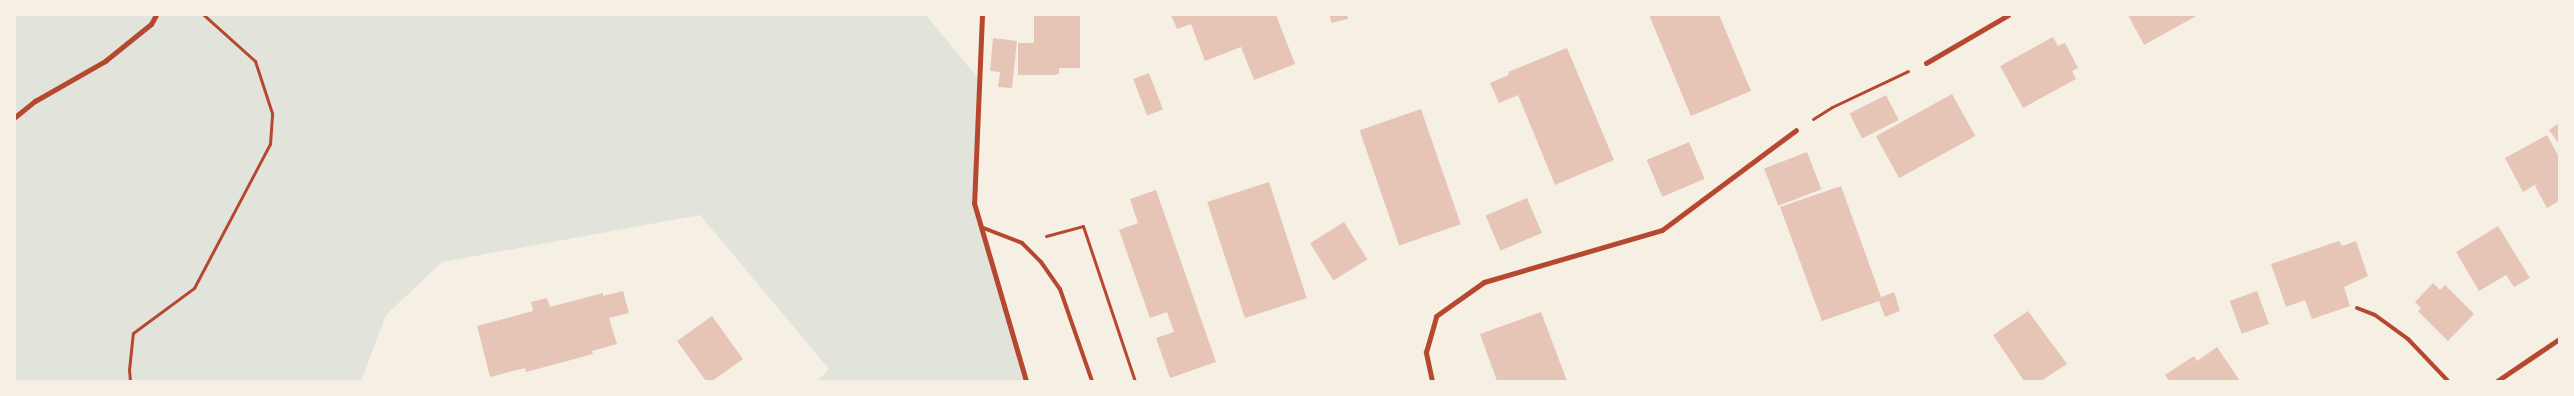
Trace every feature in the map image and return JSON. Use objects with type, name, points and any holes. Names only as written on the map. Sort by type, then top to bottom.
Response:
[{"type":"street","points":[[15,117],[36,101],[105,61],[151,24],[156,15]]},
{"type":"street","points":[[982,15],[974,203],[1026,381]]},
{"type":"street","points":[[1926,63],[2008,15]]},
{"type":"street","points":[[1432,381],[1426,352],[1436,316],[1484,282],[1662,230],[1796,130]]},
{"type":"street","points":[[2497,381],[2559,339]]},
{"type":"lane","points":[[981,227],[1022,243],[1041,262],[1060,289],[1092,381]]},
{"type":"lane","points":[[2357,308],[2375,315],[2408,339],[2448,381]]},
{"type":"path","points":[[130,381],[129,370],[133,334],[194,288],[270,144],[272,113],[255,61],[204,15]]},
{"type":"path","points":[[1796,130],[1832,107],[1926,63]]},
{"type":"path","points":[[1022,243],[1083,226],[1135,381]]},
{"type":"shaded area","points":[[15,15],[926,15],[980,81],[974,203],[1027,381],[817,381],[829,369],[700,215],[442,262],[386,315],[361,381],[15,381]]},
{"type":"building","points":[[1034,15],[1080,15],[1080,68],[1059,68],[1059,74],[1053,75],[1018,75],[1018,43],[1034,43]]},
{"type":"building","points":[[1171,15],[1276,15],[1295,64],[1254,80],[1241,47],[1205,61],[1191,24],[1177,29]]},
{"type":"building","points":[[1330,15],[1347,15],[1348,19],[1331,23]]},
{"type":"building","points":[[1649,15],[1719,15],[1751,91],[1691,116]]},
{"type":"building","points":[[2128,15],[2198,15],[2144,45]]},
{"type":"building","points":[[2053,37],[2058,46],[2065,43],[2078,68],[2072,71],[2076,79],[2023,108],[2000,66]]},
{"type":"building","points":[[993,38],[1017,41],[1012,88],[998,87],[1000,72],[990,71]]},
{"type":"building","points":[[1567,48],[1614,160],[1555,185],[1518,95],[1499,103],[1490,83],[1509,75],[1508,72]]},
{"type":"building","points":[[1149,73],[1163,109],[1147,116],[1133,79]]},
{"type":"building","points":[[1952,94],[1975,136],[1899,178],[1876,136]]},
{"type":"building","points":[[1886,95],[1899,120],[1862,139],[1849,114]]},
{"type":"building","points":[[1421,109],[1461,224],[1399,246],[1360,130]]},
{"type":"building","points":[[2559,123],[2559,144],[2549,130]]},
{"type":"building","points":[[2547,135],[2559,157],[2559,201],[2547,208],[2535,186],[2538,183],[2523,192],[2505,158]]},
{"type":"building","points":[[1689,142],[1705,179],[1662,197],[1647,160]]},
{"type":"building","points":[[1807,152],[1821,189],[1778,206],[1764,168]]},
{"type":"building","points":[[1269,182],[1307,298],[1245,318],[1207,202]]},
{"type":"building","points":[[1841,186],[1881,297],[1894,292],[1900,311],[1885,317],[1879,301],[1822,321],[1780,207]]},
{"type":"building","points":[[1156,190],[1216,362],[1170,378],[1156,338],[1174,332],[1167,312],[1150,318],[1119,230],[1138,223],[1130,199]]},
{"type":"building","points":[[1527,198],[1542,233],[1500,251],[1486,216]]},
{"type":"building","points":[[1344,222],[1367,259],[1333,281],[1310,243]]},
{"type":"building","points":[[2498,226],[2530,278],[2514,287],[2506,275],[2479,291],[2456,252]]},
{"type":"building","points":[[2339,241],[2342,246],[2356,241],[2368,276],[2344,287],[2350,306],[2312,319],[2305,300],[2286,307],[2271,264]]},
{"type":"building","points":[[2433,283],[2440,290],[2445,285],[2474,314],[2448,341],[2418,311],[2421,308],[2415,302]]},
{"type":"building","points":[[623,291],[629,313],[609,318],[617,344],[592,351],[593,354],[526,372],[525,368],[490,377],[477,326],[533,311],[531,302],[547,298],[550,307],[603,293],[603,296]]},
{"type":"building","points":[[2257,291],[2269,324],[2242,334],[2230,301]]},
{"type":"building","points":[[2028,311],[2067,364],[2041,381],[2024,381],[1993,335]]},
{"type":"building","points":[[1541,312],[1567,381],[1497,381],[1480,334]]},
{"type":"building","points":[[712,316],[743,359],[712,381],[706,381],[677,341]]},
{"type":"building","points":[[2217,347],[2240,381],[2169,381],[2165,375],[2194,356],[2197,361]]}]
